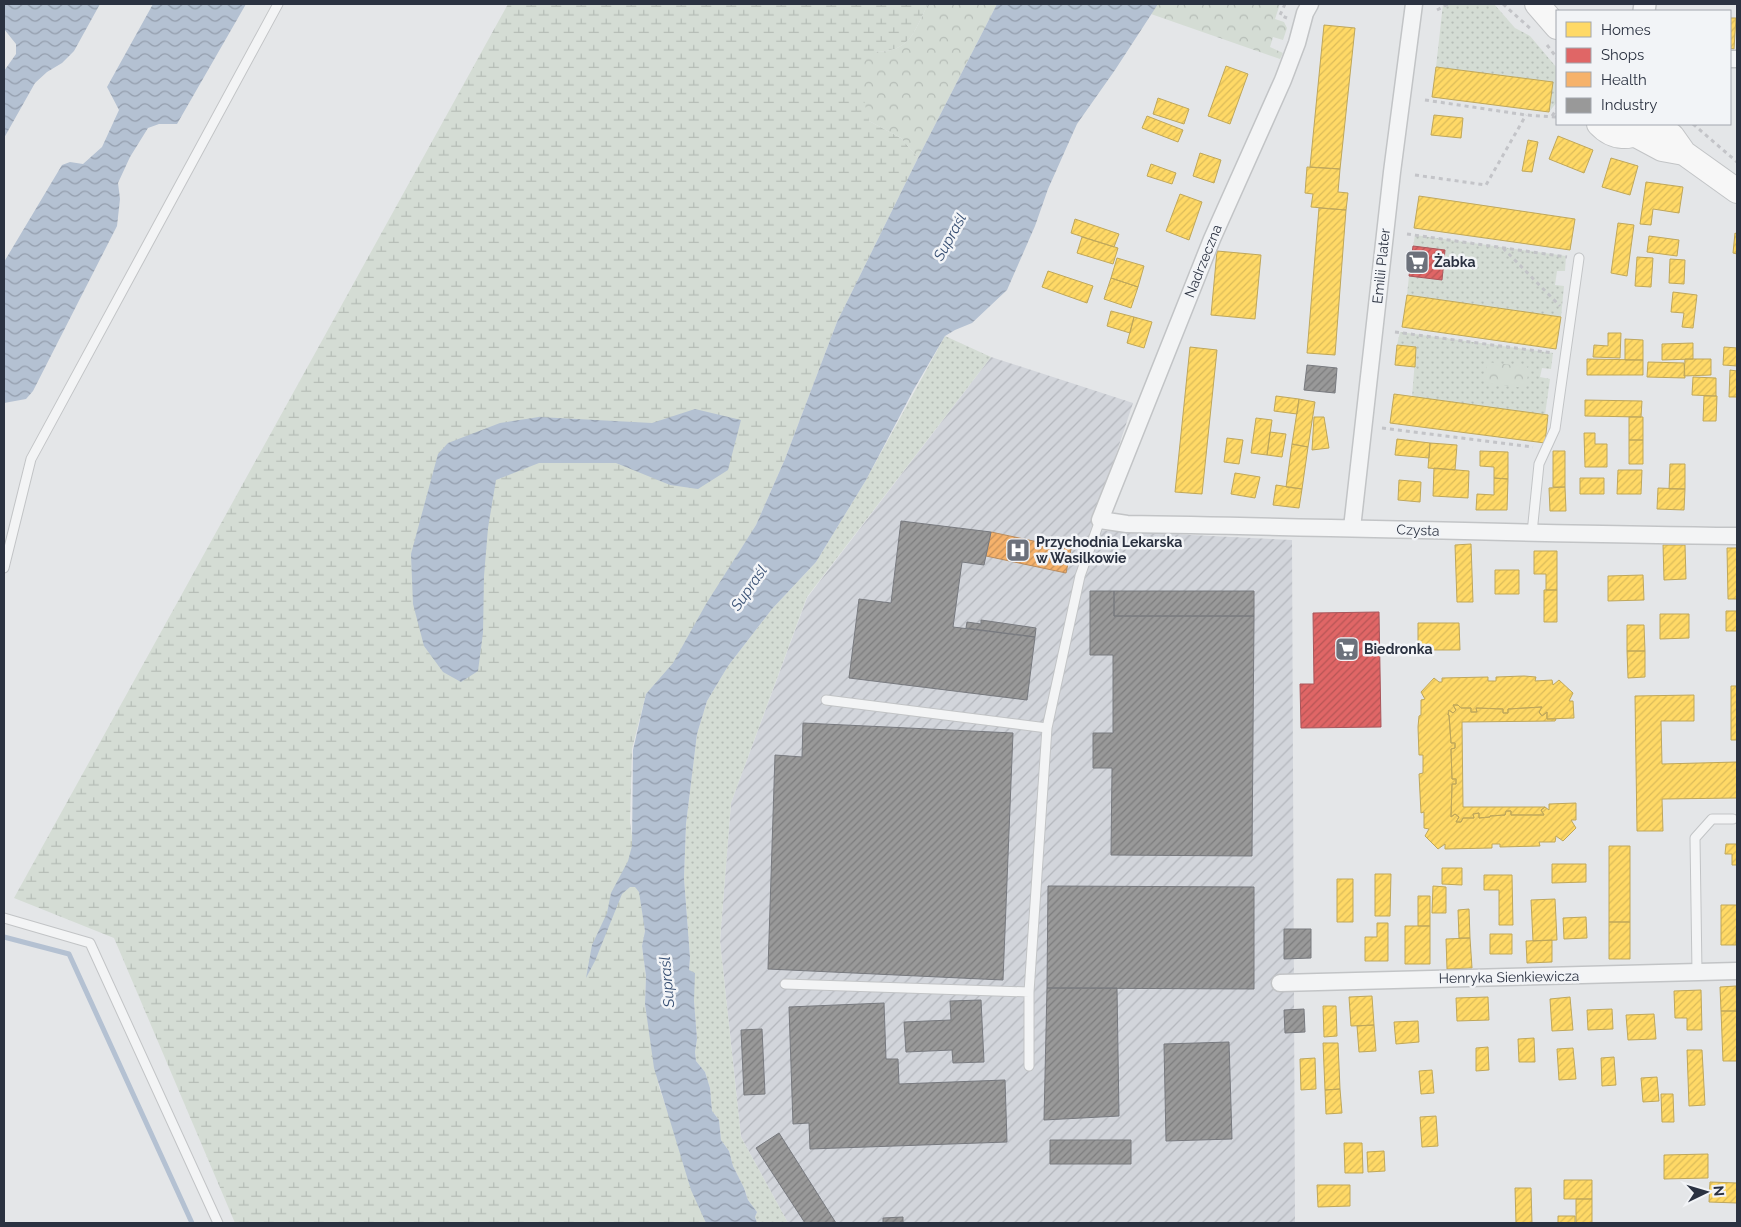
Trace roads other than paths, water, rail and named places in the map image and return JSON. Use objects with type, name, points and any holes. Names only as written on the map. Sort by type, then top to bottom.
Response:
[{"type":"main road","points":[[1537,4],[1556,26]]},
{"type":"main road","points":[[1600,125],[1615,136],[1625,137],[1639,129],[1662,149],[1684,153]]},
{"type":"main road","points":[[1658,125],[1672,136],[1684,153],[1737,191]]},
{"type":"street","name":"Nadrzeczna","points":[[1100,520],[1212,239],[1283,80],[1305,13],[1310,4]]},
{"type":"street","name":"Emilii Plater","points":[[1352,528],[1393,162],[1414,4]]},
{"type":"street","name":"Czysta","points":[[1100,520],[1127,524],[1737,536]]},
{"type":"street","name":"Henryka Sienkiewicza","points":[[1280,983],[1737,971]]},
{"type":"lane","points":[[4,568],[31,459],[278,4]]},
{"type":"lane","points":[[1532,533],[1539,464],[1555,429],[1579,258]]},
{"type":"lane","points":[[1029,1066],[1029,992],[1047,728],[1080,576],[1100,520]]},
{"type":"lane","points":[[826,700],[1047,728]]},
{"type":"lane","points":[[1697,972],[1695,838],[1712,819],[1732,819]]},
{"type":"lane","points":[[4,918],[90,943],[218,1223]]},
{"type":"lane","points":[[785,984],[1029,992]]},
{"type":"water","points":[[4,4],[100,4],[74,51],[62,63],[47,72],[35,83],[4,138],[4,71],[16,54],[16,44],[4,29]]},
{"type":"water","points":[[153,4],[246,4],[177,124],[159,124],[148,128],[130,157],[118,183],[120,199],[117,226],[33,391],[26,399],[4,403],[4,262],[62,165],[70,162],[83,164],[102,147],[119,110],[107,87]]},
{"type":"water","name":"Supraśl","points":[[997,4],[1158,4],[1077,124],[1007,290],[972,323],[945,336],[914,389],[866,480],[816,562],[772,609],[728,666],[707,701],[697,734],[686,824],[684,878],[690,958],[689,970],[695,973],[694,1001],[697,1039],[695,1052],[696,1061],[705,1072],[710,1088],[712,1111],[719,1120],[721,1140],[729,1151],[733,1166],[748,1200],[757,1212],[755,1217],[757,1223],[706,1223],[691,1190],[654,1068],[645,1004],[646,976],[642,946],[645,931],[639,892],[635,887],[630,887],[622,894],[595,961],[586,978],[592,945],[607,913],[611,893],[628,861],[632,846],[633,750],[646,694],[673,663],[706,604],[756,525],[785,459],[837,322]]},
{"type":"water","points":[[695,409],[741,420],[728,470],[698,489],[670,485],[616,463],[539,463],[496,480],[488,528],[484,576],[483,633],[478,671],[461,682],[443,672],[424,646],[413,604],[411,554],[438,454],[448,443],[500,423],[539,417],[652,423]]},
{"type":"waterway","points":[[4,937],[69,954],[192,1223]]},
{"type":"place","name":"Żabka","points":[[1417,262]]},
{"type":"place","name":"Przychodnia Lekarska w Wasilkowie","points":[[1018,550]]},
{"type":"place","name":"Biedronka","points":[[1347,649]]}]
